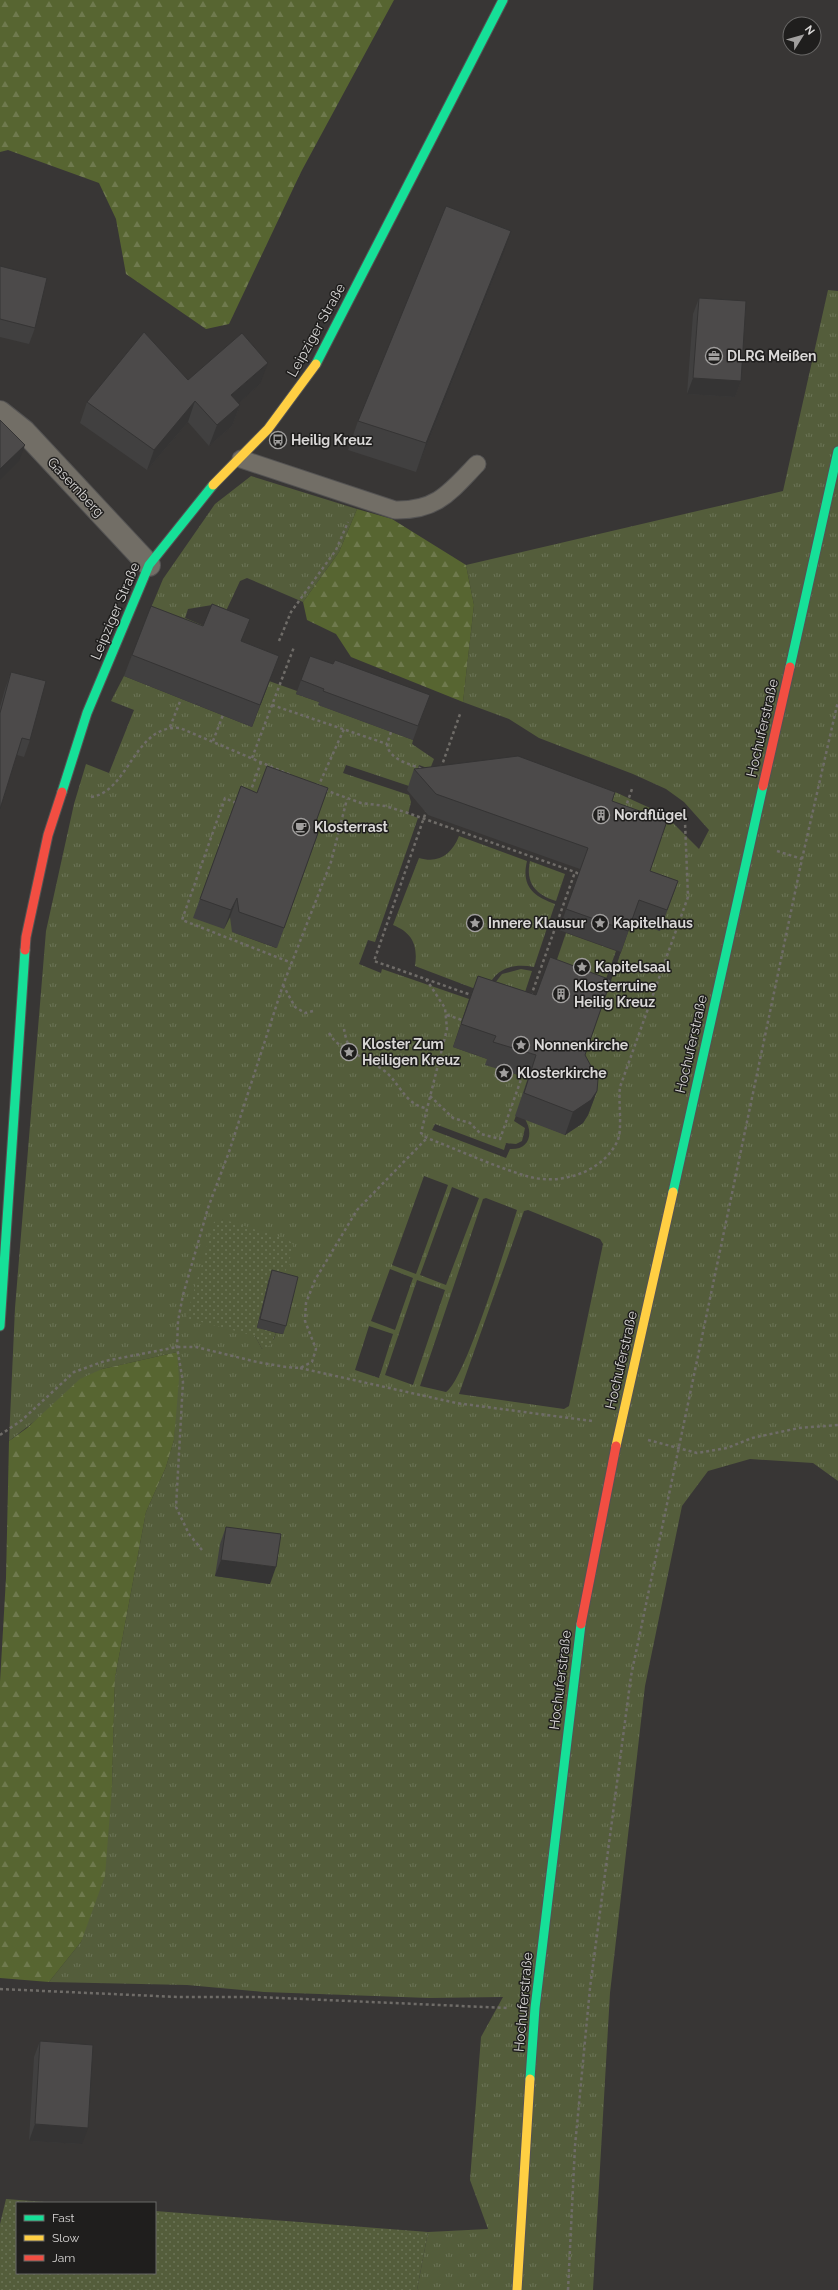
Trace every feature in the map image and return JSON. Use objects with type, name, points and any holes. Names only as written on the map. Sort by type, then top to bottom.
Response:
[{"type":"main road","name":"Leipziger Straße","points":[[0,1326],[26,937],[48,835],[87,712],[149,565],[202,496],[241,459],[268,429],[312,372],[503,0]]},
{"type":"main road","name":"Hochuferstraße","points":[[517,2290],[535,2008],[582,1620],[619,1433],[838,451]]},
{"type":"street","name":"Gasernberg","points":[[0,412],[24,431],[149,565]]},
{"type":"lane","points":[[241,459],[395,510],[415,510],[446,496],[477,464]]},
{"type":"path","points":[[279,641],[291,612],[336,550],[358,497]]},
{"type":"path","points":[[252,758],[294,648]]},
{"type":"path","points":[[61,793],[76,797],[94,797],[108,790],[118,780],[140,747],[170,727],[181,699]]},
{"type":"path","points":[[568,2290],[575,2146],[590,1988],[631,1676],[677,1448],[800,867],[838,701]]},
{"type":"path","points":[[272,705],[387,744]]},
{"type":"path","points":[[440,771],[460,714]]},
{"type":"path","points":[[212,741],[223,715]]},
{"type":"path","points":[[170,727],[180,728],[296,778]]},
{"type":"path","points":[[318,787],[344,729]]},
{"type":"path","points":[[392,732],[387,744],[390,752],[400,760],[425,770]]},
{"type":"path","points":[[247,800],[261,762]]},
{"type":"path","points":[[311,784],[347,799],[385,806],[424,819],[578,874]]},
{"type":"path","points":[[622,814],[632,789]]},
{"type":"path","points":[[238,803],[225,798],[182,920],[292,963]]},
{"type":"path","points":[[202,1550],[189,1534],[176,1507],[183,1382],[177,1347],[178,1321],[185,1287],[208,1208],[229,1152],[283,984],[331,862],[347,799]]},
{"type":"path","points":[[428,805],[374,961],[475,997]]},
{"type":"path","points":[[426,979],[447,1015],[445,1040],[422,1122],[421,1133],[427,1138],[531,1177],[562,1178],[586,1172],[606,1158],[618,1140],[618,1100],[620,1087],[688,897],[685,822]]},
{"type":"path","points":[[530,999],[575,872]]},
{"type":"path","points":[[581,878],[583,872]]},
{"type":"path","points":[[571,882],[578,885]]},
{"type":"path","points":[[546,954],[550,956]]},
{"type":"path","points":[[283,984],[291,996],[295,1007],[305,1013],[313,1011]]},
{"type":"path","points":[[447,1015],[462,1020]]},
{"type":"path","points":[[344,1029],[350,1048]]},
{"type":"path","points":[[329,1033],[338,1044],[343,1047],[350,1048],[387,1073],[403,1095],[417,1106],[426,1108]]},
{"type":"path","points":[[430,1096],[453,1118],[470,1123],[482,1134],[500,1139],[523,1072]]},
{"type":"path","points":[[300,1368],[312,1362],[316,1349],[305,1322],[306,1303],[315,1280],[357,1210],[427,1138]]},
{"type":"path","points":[[0,1435],[22,1420],[74,1372],[105,1361],[177,1347],[196,1347],[257,1362],[300,1368],[456,1402],[589,1420]]},
{"type":"path","points":[[677,1448],[697,1453],[727,1448],[752,1438],[799,1428],[838,1425]]},
{"type":"path","points":[[0,1989],[178,1997],[258,1997],[535,2008]]},
{"type":"green space","points":[[0,0],[394,0],[301,172],[229,324],[206,329],[126,274],[116,219],[99,183],[8,150],[0,152]]},
{"type":"green space","points":[[828,290],[838,291],[838,1481],[813,1463],[750,1459],[708,1471],[682,1506],[645,1686],[610,1993],[593,2290],[417,2290],[428,2232],[488,2229],[470,2180],[481,2037],[503,1997],[429,1998],[264,1992],[187,1985],[49,1982],[81,1942],[112,1787],[115,1678],[146,1512],[166,1467],[174,1440],[177,1352],[102,1369],[9,1441],[15,1308],[46,931],[74,804],[86,764],[109,773],[134,710],[111,701],[124,676],[252,727],[269,681],[297,691],[296,694],[319,702],[319,705],[413,740],[412,744],[434,759],[430,769],[419,765],[412,787],[346,765],[343,773],[409,795],[411,802],[408,814],[418,818],[375,942],[368,940],[359,964],[381,973],[382,969],[469,999],[453,1047],[573,1089],[519,1107],[514,1121],[525,1128],[522,1141],[516,1144],[506,1143],[504,1150],[435,1124],[432,1130],[506,1158],[510,1149],[522,1147],[528,1140],[529,1130],[525,1119],[566,1135],[575,1083],[632,921],[660,931],[607,813],[615,792],[650,808],[672,822],[699,849],[709,830],[684,802],[666,789],[633,774],[539,738],[509,719],[463,702],[474,605],[466,565],[783,491]],"holes":[[[311,852],[276,948],[235,933]],[[424,1176],[448,1185],[416,1274],[392,1265]],[[452,1187],[479,1198],[446,1285],[420,1275]],[[486,1198],[517,1210],[485,1308],[464,1363],[454,1382],[446,1392],[420,1386],[483,1199]],[[528,1210],[600,1239],[603,1244],[569,1406],[564,1409],[459,1394],[524,1211]],[[222,1219],[295,1285],[283,1334],[276,1333],[274,1339],[262,1349],[255,1336]],[[390,1269],[413,1278],[395,1330],[371,1321]],[[417,1280],[445,1290],[413,1385],[385,1375]],[[369,1326],[393,1334],[379,1378],[355,1370]]]},
{"type":"green space","points":[[251,476],[357,509],[339,552],[303,602],[247,578],[240,581],[226,611],[212,605],[188,609],[185,618],[204,626],[195,647],[143,627],[163,579],[215,504]]},
{"type":"green space","points":[[357,509],[392,519],[466,565],[474,605],[463,702],[351,657],[336,634],[307,620],[303,602],[339,552]]},
{"type":"green space","points":[[459,836],[527,861],[526,877],[530,889],[540,897],[555,904],[534,967],[511,967],[498,973],[493,978],[486,993],[415,966],[416,952],[413,941],[410,936],[400,928],[393,925],[419,858],[433,860],[444,856],[453,848]]},
{"type":"green space","points":[[530,861],[565,874],[556,901],[538,892],[534,887],[529,876]]},
{"type":"green space","points":[[566,933],[616,951],[598,1001],[549,983]]},
{"type":"green space","points":[[521,969],[532,971],[521,1004],[492,987],[502,974]]},
{"type":"green space","points":[[222,1219],[289,1240],[294,1246],[282,1282],[269,1279],[257,1327],[276,1333],[271,1345],[262,1349],[255,1336],[186,1318],[214,1222]]},
{"type":"green space","points":[[177,1352],[179,1379],[174,1440],[166,1467],[146,1512],[115,1678],[112,1787],[105,1876],[81,1942],[49,1982],[0,1978],[0,1682],[6,1578],[9,1441],[27,1428],[80,1379],[102,1369]]},
{"type":"green space","points":[[6,2199],[45,2202],[16,2202],[16,2274],[156,2274],[156,2211],[428,2232],[417,2290],[0,2290],[0,2224]]},
{"type":"building","points":[[446,206],[511,231],[426,443],[358,421]]},
{"type":"building","points":[[0,266],[47,278],[35,328],[0,319]]},
{"type":"building","name":"DLRG Meißen","points":[[699,298],[746,301],[741,381],[693,378]]},
{"type":"building","points":[[144,332],[188,380],[242,333],[268,363],[231,395],[240,405],[217,425],[195,401],[154,450],[87,402]]},
{"type":"building","points":[[0,420],[25,445],[0,469]]},
{"type":"building","points":[[212,604],[250,619],[241,641],[279,656],[260,705],[132,655],[151,606],[203,626]]},
{"type":"building","points":[[310,656],[333,664],[335,660],[430,695],[418,726],[323,691],[324,689],[301,680]]},
{"type":"building","points":[[11,672],[46,681],[30,740],[22,738],[0,809],[0,713]]},
{"type":"building","points":[[518,756],[615,792],[612,801],[667,821],[650,871],[678,881],[667,910],[639,900],[628,931],[566,909],[588,848],[436,794],[414,769]]},
{"type":"building","points":[[267,766],[328,788],[313,830],[318,833],[284,928],[239,912],[237,898],[231,910],[200,899],[241,786],[257,793]]},
{"type":"building","points":[[550,957],[611,980],[585,1055],[598,1079],[597,1091],[591,1100],[573,1112],[524,1093],[536,1055],[493,1042],[496,1036],[461,1024],[478,976],[536,995]]},
{"type":"building","points":[[272,1270],[298,1277],[286,1326],[260,1319]]},
{"type":"building","points":[[226,1527],[281,1534],[276,1567],[221,1560]]},
{"type":"building","points":[[40,2041],[93,2045],[88,2128],[35,2124]]},
{"type":"traffic: fast","points":[[316,364],[503,0]]},
{"type":"traffic: fast","points":[[790,667],[838,451]]},
{"type":"traffic: fast","points":[[62,792],[87,713],[149,565],[213,485]]},
{"type":"traffic: fast","points":[[673,1192],[763,786]]},
{"type":"traffic: fast","points":[[0,1326],[25,950]]},
{"type":"traffic: fast","points":[[530,2079],[535,2008],[581,1624]]},
{"type":"traffic: slow","points":[[213,485],[268,429],[316,364]]},
{"type":"traffic: slow","points":[[616,1446],[673,1192]]},
{"type":"traffic: slow","points":[[517,2290],[530,2079]]},
{"type":"traffic: jam","points":[[763,786],[790,667]]},
{"type":"traffic: jam","points":[[25,950],[26,937],[48,835],[62,792]]},
{"type":"traffic: jam","points":[[581,1624],[616,1446]]},
{"type":"place","name":"DLRG Meißen","points":[[714,356]]},
{"type":"place","name":"Heilig Kreuz","points":[[278,440]]},
{"type":"place","name":"Nordflügel","points":[[601,815]]},
{"type":"place","name":"Klosterrast","points":[[301,827]]},
{"type":"place","name":"Innere Klausur","points":[[475,923]]},
{"type":"place","name":"Kapitelhaus","points":[[600,923]]},
{"type":"place","name":"Kapitelsaal","points":[[582,967]]},
{"type":"place","name":"Klosterruine Heilig Kreuz","points":[[561,994]]},
{"type":"place","name":"Nonnenkirche","points":[[521,1045]]},
{"type":"place","name":"Kloster Zum Heiligen Kreuz","points":[[349,1052]]},
{"type":"place","name":"Klosterkirche","points":[[504,1073]]}]
